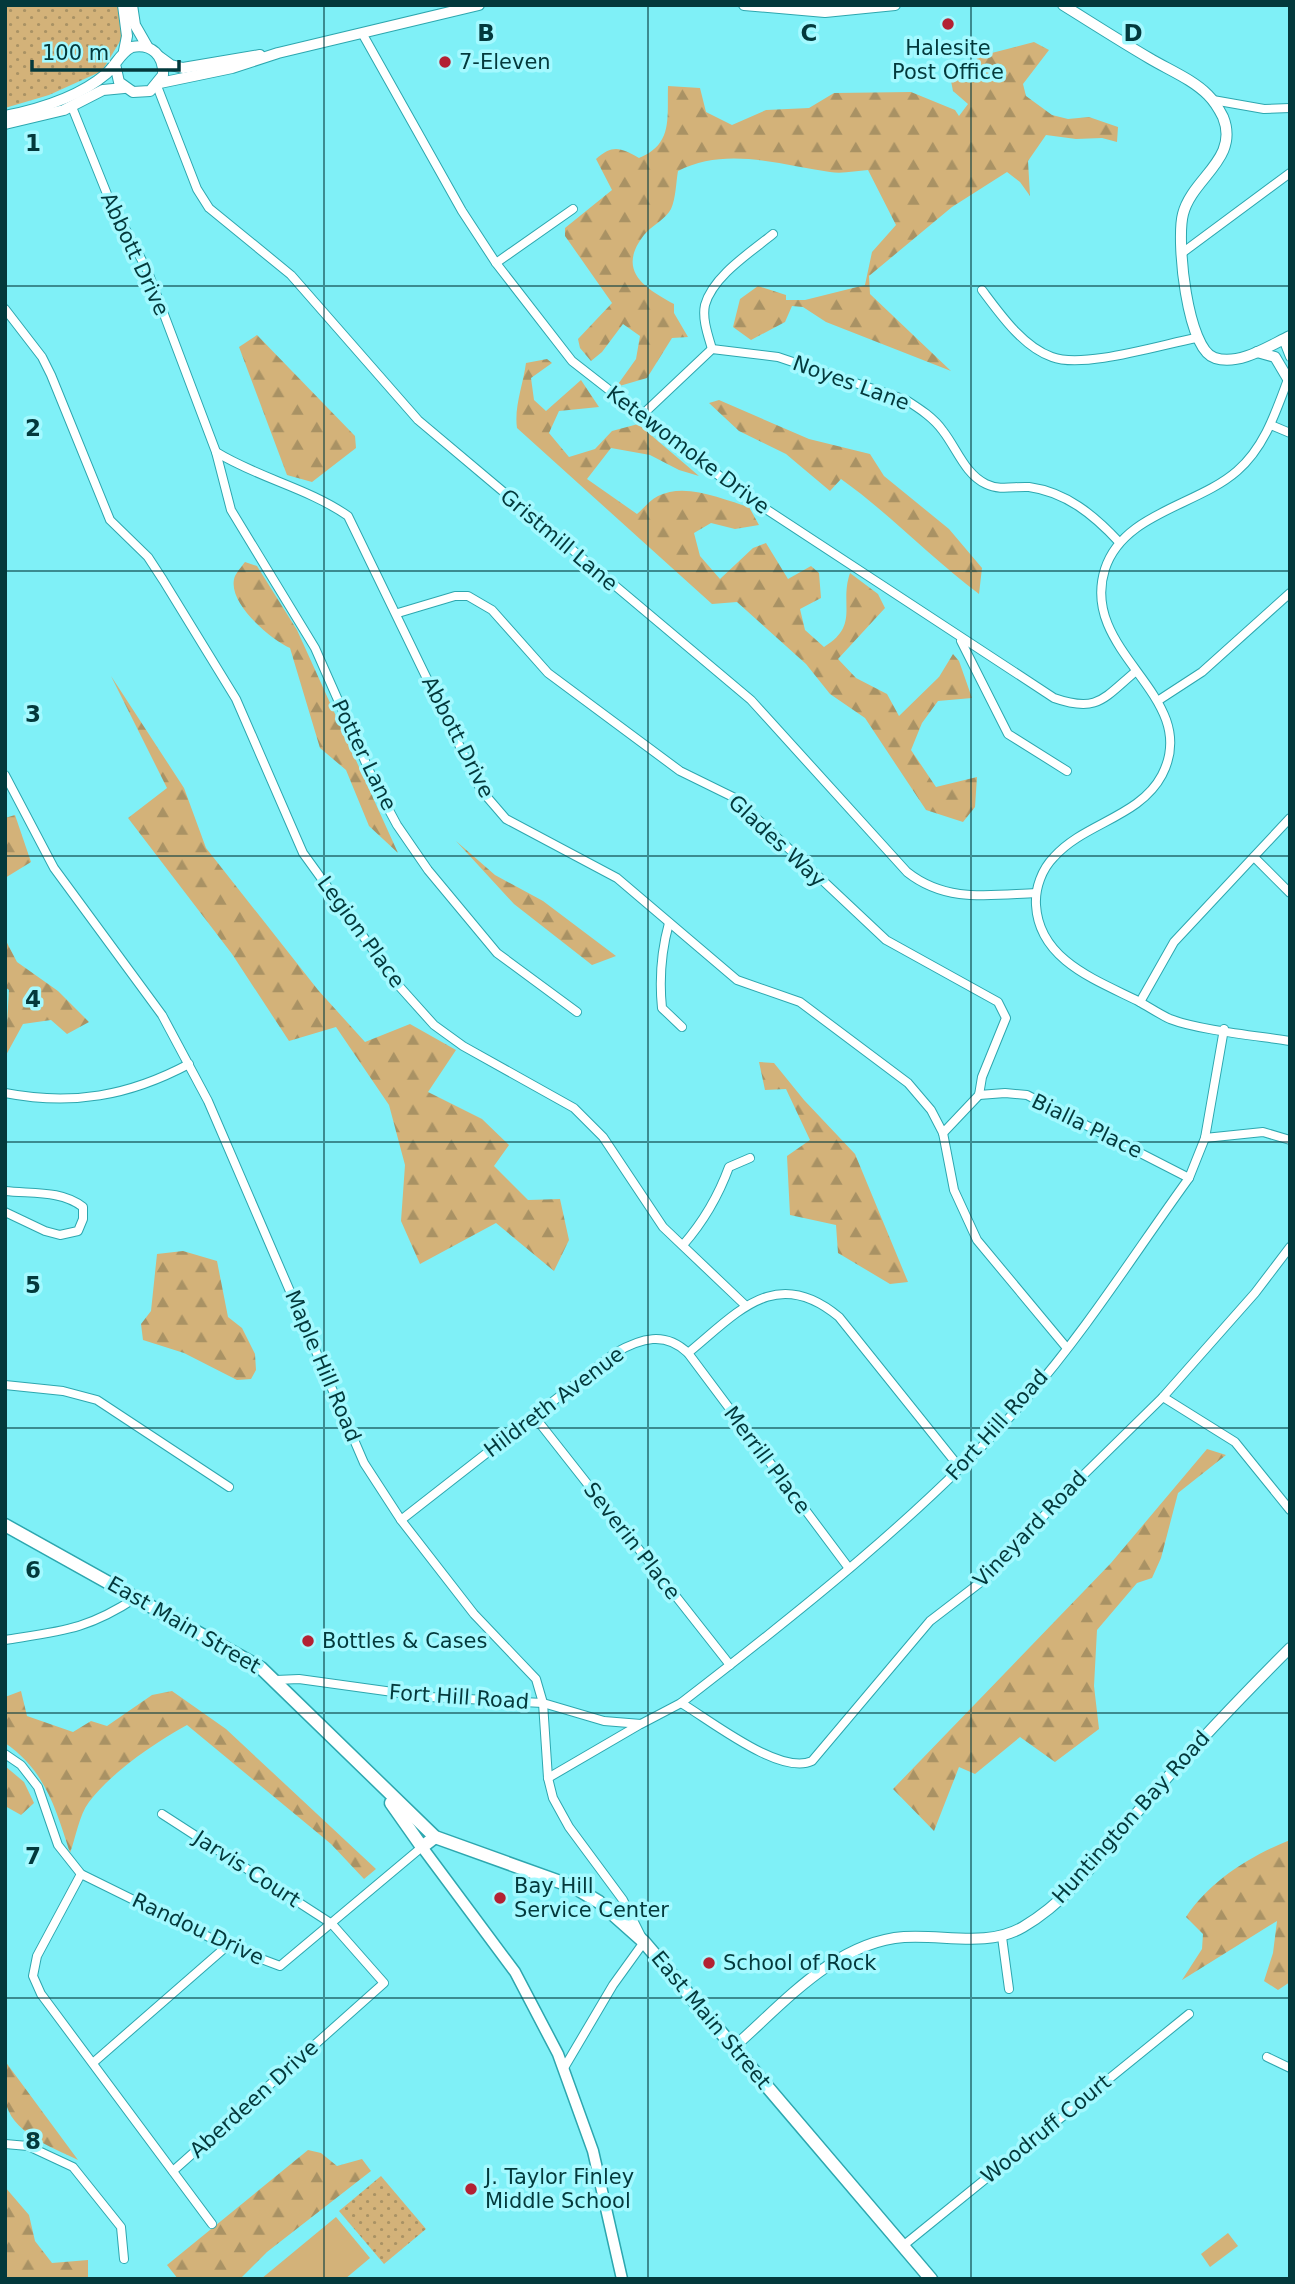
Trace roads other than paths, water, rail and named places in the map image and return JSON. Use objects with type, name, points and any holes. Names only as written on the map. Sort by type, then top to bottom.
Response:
[{"type":"main road","name":"East Main Street","points":[[5,1525],[246,1658],[276,1680],[435,1837],[574,1887],[599,1902],[644,1942],[931,2279]]},
{"type":"main road","name":"East Main Street","points":[[375,1780],[422,1847]]},
{"type":"main road","points":[[435,1837],[422,1847],[516,1972],[564,2067],[593,2151],[622,2279]]},
{"type":"street","points":[[5,116],[31,110],[77,92],[116,64],[124,51],[127,36],[123,5]]},
{"type":"street","points":[[132,5],[135,25],[146,46],[171,65],[183,68],[278,53],[480,5]]},
{"type":"street","points":[[744,5],[797,11],[895,5]]},
{"type":"street","points":[[1063,5],[1193,83],[1213,100],[1224,121],[1226,145],[1218,162],[1195,188],[1186,204],[1180,228],[1196,338],[1206,354],[1218,359],[1256,352],[1287,338],[1290,357]]},
{"type":"street","name":"Ketewomoke Drive","points":[[362,33],[462,211],[496,264],[572,361],[740,492],[960,639],[1054,698],[1080,707],[1097,702],[1135,672]]},
{"type":"street","points":[[124,51],[136,46],[146,46]]},
{"type":"street","points":[[5,124],[72,107],[103,90],[124,88],[142,93],[159,85],[242,66],[278,53]]},
{"type":"street","points":[[159,85],[163,72],[160,56]]},
{"type":"street","points":[[116,64],[117,78],[124,88]]},
{"type":"street","name":"Gristmill Lane","points":[[159,85],[197,189],[209,208],[291,275],[418,420],[751,700],[906,872],[928,887],[953,895],[1036,893]]},
{"type":"street","points":[[1213,100],[1264,109],[1290,107]]},
{"type":"street","name":"Abbott Drive","points":[[72,107],[107,194],[155,289],[216,452],[234,463],[332,504],[348,516],[398,613],[476,779],[493,806],[506,819],[617,878],[737,980],[800,1002],[850,1036],[908,1083],[932,1110],[943,1133],[954,1190],[977,1240],[1066,1347]]},
{"type":"street","points":[[1182,253],[1290,173]]},
{"type":"street","points":[[496,264],[573,209]]},
{"type":"street","points":[[641,416],[712,349],[704,316],[709,297],[726,274],[773,234]]},
{"type":"street","points":[[982,290],[1030,344],[1051,357],[1074,362],[1196,338]]},
{"type":"street","name":"Legion Place","points":[[5,309],[42,357],[110,520],[148,557],[236,699],[303,853],[400,986],[434,1025],[463,1046],[574,1108],[603,1137],[663,1227],[745,1305]]},
{"type":"street","name":"Noyes Lane","points":[[712,349],[778,357],[906,400],[943,430],[972,474],[988,485],[1027,487],[1054,493],[1075,503],[1101,523],[1119,542]]},
{"type":"street","points":[[1256,352],[1275,357],[1289,377],[1271,425],[1239,470],[1204,493],[1143,524],[1119,542],[1106,566],[1100,589],[1100,608],[1108,629],[1135,672],[1159,700],[1169,724],[1170,750],[1162,775],[1146,796],[1071,841],[1052,858],[1036,893],[1041,927],[1062,958],[1085,975],[1172,1019],[1290,1041]]},
{"type":"street","points":[[1271,425],[1290,433]]},
{"type":"street","name":"Potter Lane","points":[[216,452],[231,510],[314,648],[376,786],[397,825],[428,870],[497,953],[577,1012]]},
{"type":"street","points":[[1159,700],[1202,672],[1290,593]]},
{"type":"street","name":"Glades Way","points":[[398,613],[455,596],[468,596],[492,610],[548,673],[680,771],[735,798],[886,940],[998,1002],[1006,1018],[982,1077],[979,1095],[943,1133]]},
{"type":"street","points":[[960,639],[1008,734],[1067,771]]},
{"type":"street","name":"Maple Hill Road","points":[[5,775],[54,868],[162,1014],[189,1064],[208,1101],[364,1463],[401,1520],[474,1614],[536,1679],[543,1703],[548,1778],[560,1814],[624,1900],[644,1942]]},
{"type":"street","points":[[1140,1002],[1174,942],[1290,818]]},
{"type":"street","points":[[1254,857],[1290,893]]},
{"type":"street","points":[[669,923],[662,948],[659,985],[662,1008],[682,1027]]},
{"type":"street","name":"Fort Hill Road","points":[[548,1778],[681,1703],[730,1665],[960,1468],[1027,1398],[1189,1178],[1205,1138],[1224,1030]]},
{"type":"street","points":[[5,1093],[61,1100],[103,1097],[137,1088],[189,1064]]},
{"type":"street","name":"Bialla Place","points":[[979,1095],[1027,1095],[1189,1178]]},
{"type":"street","points":[[1205,1138],[1263,1132],[1290,1140]]},
{"type":"street","points":[[683,1245],[701,1223],[720,1192],[730,1167],[751,1158]]},
{"type":"street","points":[[5,1191],[60,1195],[73,1199],[83,1207],[83,1219],[78,1231],[60,1235],[5,1212]]},
{"type":"street","name":"Vineyard Road","points":[[681,1703],[752,1747],[788,1764],[801,1766],[812,1761],[872,1686],[930,1621],[990,1575],[1061,1497],[1163,1397],[1255,1293],[1290,1247]]},
{"type":"street","points":[[688,1353],[745,1305],[760,1298],[787,1293],[814,1300],[839,1317],[960,1468]]},
{"type":"street","name":"Hildreth Avenue","points":[[401,1520],[630,1344],[662,1337],[677,1343],[688,1353]]},
{"type":"street","name":"Merrill Place","points":[[688,1353],[848,1566]]},
{"type":"street","points":[[5,1385],[63,1391],[97,1400],[229,1487]]},
{"type":"street","points":[[1163,1397],[1235,1442],[1290,1510]]},
{"type":"street","name":"Severin Place","points":[[534,1416],[730,1665]]},
{"type":"street","points":[[5,1640],[80,1628],[108,1616],[138,1597]]},
{"type":"street","name":"Huntington Bay Road","points":[[734,2047],[834,1961],[857,1948],[904,1937],[1002,1937],[1044,1913],[1081,1877],[1232,1706],[1290,1648]]},
{"type":"street","name":"Fort Hill Road","points":[[276,1680],[299,1679],[429,1697],[543,1703],[604,1721],[641,1724]]},
{"type":"street","name":"Randou Drive","points":[[5,1754],[21,1765],[38,1787],[58,1844],[81,1874],[227,1946],[280,1966],[422,1847]]},
{"type":"street","name":"Jarvis Court","points":[[162,1814],[332,1924]]},
{"type":"street","name":"Aberdeen Drive","points":[[81,1874],[37,1956],[33,1976],[41,1994],[173,2171],[384,1983],[332,1924]]},
{"type":"street","points":[[1002,1937],[1009,1989]]},
{"type":"street","points":[[564,2067],[613,1985],[644,1942]]},
{"type":"street","points":[[94,2062],[227,1946]]},
{"type":"street","name":"Woodruff Court","points":[[904,2245],[1189,2014]]},
{"type":"street","points":[[1267,2057],[1290,2068]]},
{"type":"street","points":[[5,2144],[28,2146],[73,2167],[121,2227],[124,2259]]},
{"type":"street","points":[[173,2171],[212,2224]]},
{"type":"place","name":"Halesite Post Office","points":[[948,24]]},
{"type":"place","name":"7-Eleven","points":[[445,62]]},
{"type":"place","name":"Bottles & Cases","points":[[308,1641]]},
{"type":"place","name":"Bay Hill Service Center","points":[[500,1898]]},
{"type":"place","name":"School of Rock","points":[[709,1963]]},
{"type":"place","name":"J. Taylor Finley Middle School","points":[[471,2189]]}]
